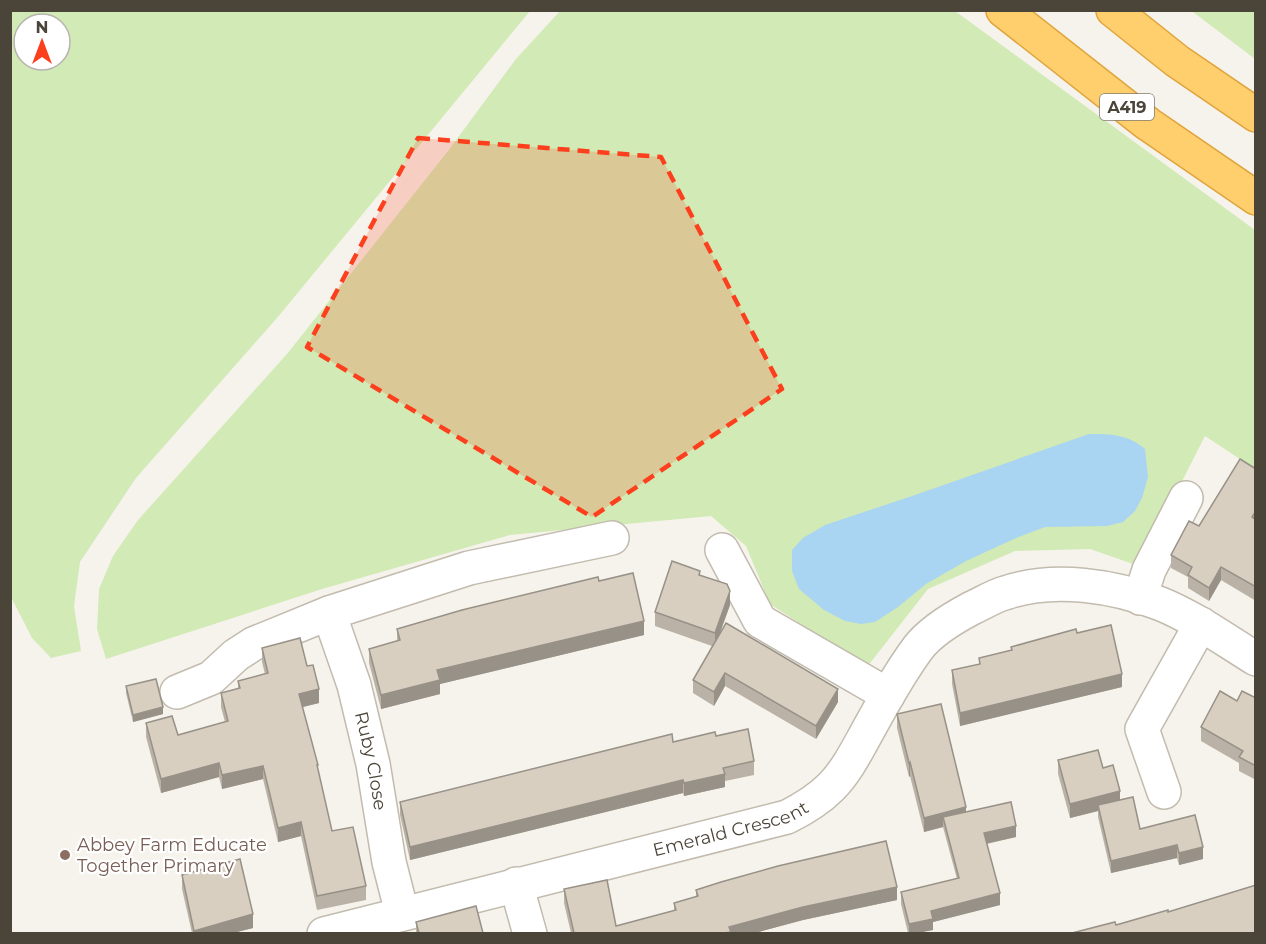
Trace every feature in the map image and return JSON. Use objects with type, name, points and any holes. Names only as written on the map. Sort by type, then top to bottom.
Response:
[{"type":"highway","name":"A419","points":[[1003,10],[1148,123],[1256,198]]},
{"type":"highway","points":[[1113,10],[1177,61],[1256,115]]},
{"type":"street","points":[[1140,598],[1149,570],[1185,498]]},
{"type":"street","points":[[177,692],[211,678],[236,655],[253,644],[329,613],[469,568],[612,538]]},
{"type":"street","points":[[722,550],[760,621],[888,694]]},
{"type":"street","name":"Emerald Crescent","points":[[335,930],[787,818],[811,804],[833,786],[919,646],[957,616],[1005,592],[1037,586],[1066,585],[1097,588],[1140,598],[1162,605],[1201,624],[1256,659]]},
{"type":"street","name":"Ruby Close","points":[[329,613],[354,685],[371,753],[389,862],[402,913]]},
{"type":"street","points":[[1164,792],[1142,729],[1201,624]]},
{"type":"street","points":[[516,884],[530,933]]},
{"type":"highlighted area","points":[[418,138],[661,157],[782,389],[592,517],[307,347]]},
{"type":"green space","points":[[10,11],[530,11],[277,318],[136,478],[80,562],[74,606],[81,651],[51,658],[32,638],[11,597]]},
{"type":"green space","points":[[560,11],[955,11],[1255,230],[1255,469],[1205,436],[1139,566],[1090,549],[1015,551],[928,589],[867,667],[770,604],[746,546],[711,516],[510,535],[322,589],[106,659],[97,629],[99,589],[113,556],[138,520],[287,354],[448,151],[516,59]]},
{"type":"green space","points":[[1255,11],[1255,59],[1193,12]]},
{"type":"water","points":[[1089,434],[1125,438],[1145,449],[1148,477],[1142,498],[1135,511],[1123,522],[1107,526],[1045,527],[1016,538],[966,561],[926,584],[875,622],[861,624],[845,621],[824,610],[799,589],[792,571],[792,550],[803,538],[825,525]]},
{"type":"building","points":[[1240,459],[1256,469],[1256,511],[1252,517],[1256,520],[1256,587],[1221,567],[1209,588],[1188,575],[1192,567],[1171,555],[1189,521],[1199,526]]},
{"type":"building","points":[[672,561],[700,571],[699,575],[727,584],[730,591],[715,633],[655,612]]},
{"type":"building","points":[[633,573],[644,621],[437,670],[440,680],[381,695],[369,649],[400,640],[397,629],[462,610],[598,577],[599,581]]},
{"type":"building","points":[[726,623],[838,689],[816,726],[725,673],[714,692],[693,680]]},
{"type":"building","points":[[1111,625],[1122,674],[960,713],[952,670],[980,664],[979,658],[1012,650],[1011,647],[1076,629],[1077,633]]},
{"type":"building","points":[[300,638],[307,666],[313,665],[319,689],[299,694],[318,765],[332,831],[353,827],[366,886],[317,896],[301,822],[278,828],[263,766],[222,775],[219,763],[161,779],[146,723],[172,716],[178,735],[228,721],[221,693],[240,688],[238,681],[268,673],[262,648]]},
{"type":"building","points":[[156,679],[163,707],[133,715],[126,686]]},
{"type":"building","points":[[1220,691],[1237,701],[1242,691],[1256,698],[1256,766],[1239,757],[1243,751],[1201,727]]},
{"type":"building","points":[[941,704],[966,807],[924,818],[897,714]]},
{"type":"building","points":[[748,729],[754,761],[723,768],[725,774],[684,783],[683,780],[410,847],[400,802],[672,734],[673,742],[715,732],[716,736]]},
{"type":"building","points":[[1098,750],[1103,768],[1113,765],[1120,791],[1070,804],[1058,760]]},
{"type":"building","points":[[1133,797],[1140,829],[1195,815],[1203,847],[1179,853],[1177,845],[1111,861],[1098,805]]},
{"type":"building","points":[[1011,802],[1016,826],[984,833],[1000,893],[931,911],[933,919],[909,924],[901,892],[959,878],[943,817]]},
{"type":"building","points":[[886,841],[897,887],[803,907],[729,927],[731,932],[574,933],[564,889],[607,880],[616,926],[676,910],[674,903],[698,896],[696,890],[721,882]]},
{"type":"building","points":[[240,859],[253,914],[194,931],[182,875]]},
{"type":"building","points":[[1256,885],[1256,933],[1072,933],[1115,922],[1116,925],[1168,910],[1168,912]]},
{"type":"building","points":[[476,906],[483,933],[419,933],[416,922]]},
{"type":"place","name":"Abbey Farm Educate Together Primary","points":[[65,855]]}]
